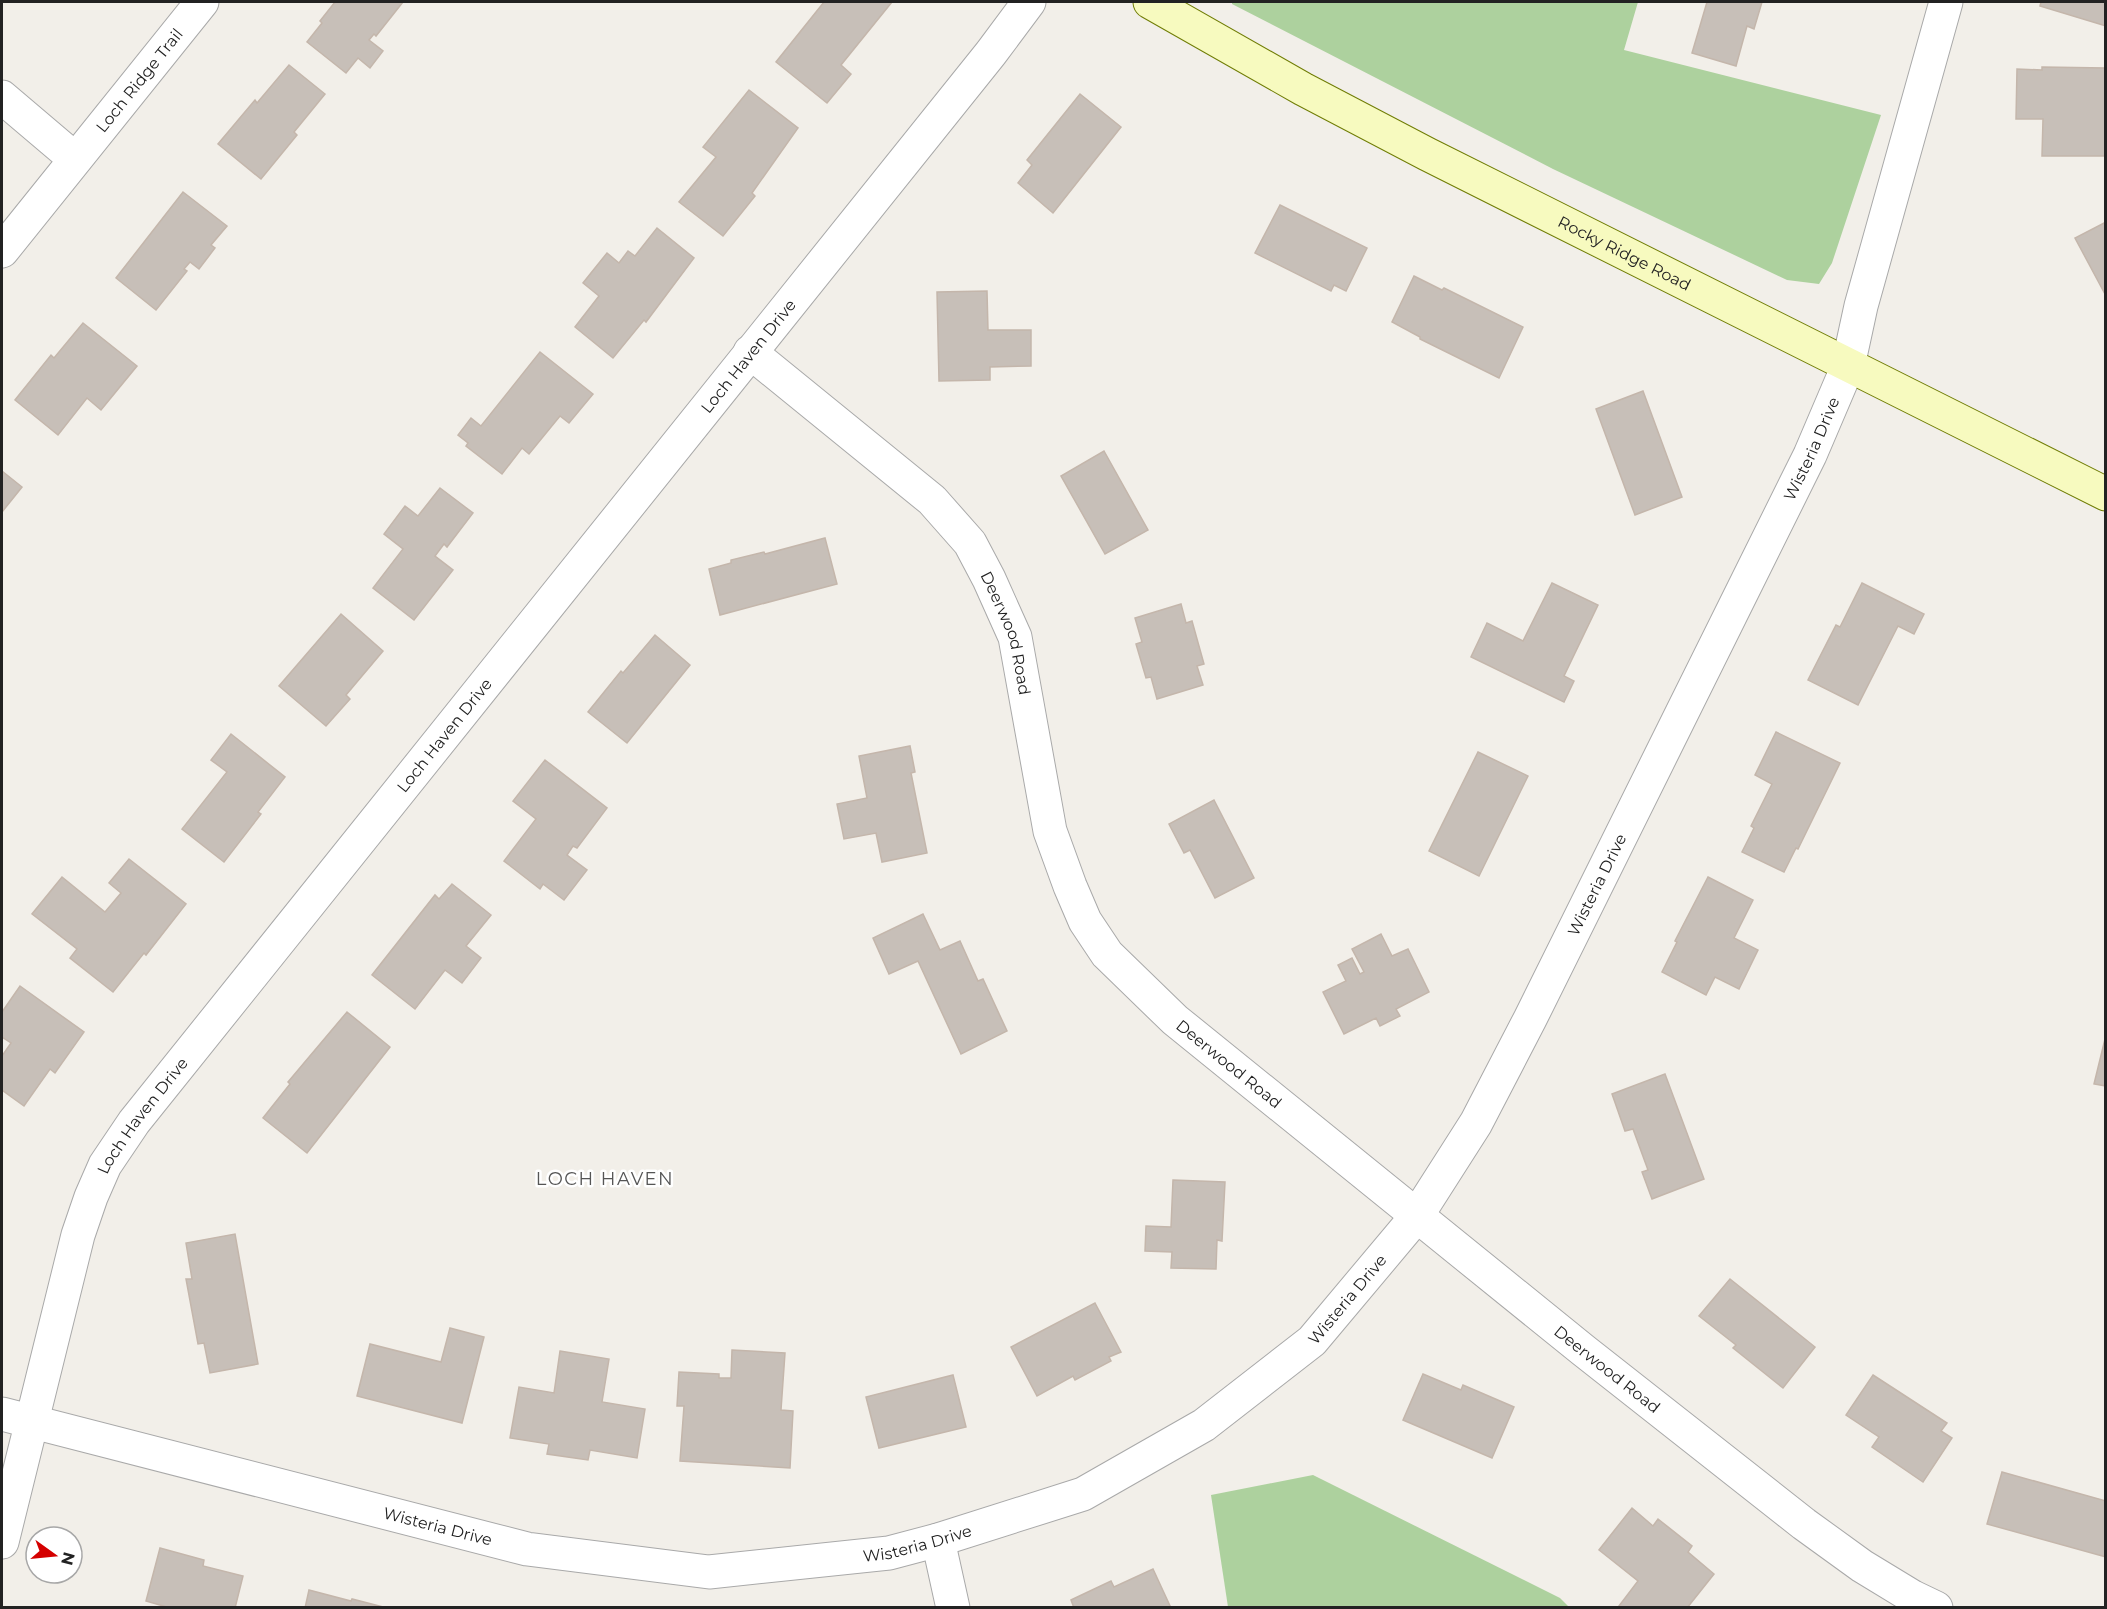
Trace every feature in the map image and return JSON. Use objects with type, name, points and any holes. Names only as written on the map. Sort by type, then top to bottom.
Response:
[{"type":"main road","name":"Rocky Ridge Road","points":[[1150,2],[1303,89],[1386,132],[2106,494]]},
{"type":"street","name":"Loch Ridge Trail","points":[[2,251],[202,2]]},
{"type":"street","name":"Loch Haven Drive","points":[[2,1542],[78,1235],[105,1165],[134,1122],[991,53],[1029,2]]},
{"type":"street","name":"Wisteria Drive","points":[[2,1414],[527,1549],[709,1572],[889,1552],[938,1540],[1083,1494],[1204,1425],[1312,1341],[1416,1217],[1476,1123],[1810,455],[1848,366],[1861,306],[1946,2]]},
{"type":"street","points":[[2,97],[75,159]]},
{"type":"street","name":"Deerwood Road","points":[[750,352],[932,500],[970,543],[1015,637],[1050,831],[1085,921],[1107,954],[1175,1020],[1416,1217],[1804,1524],[1862,1566],[1936,1608]]},
{"type":"street","points":[[938,1540],[953,1608]]},
{"type":"green space","points":[[1232,2],[1638,2],[1624,50],[1881,115],[1832,263],[1819,284],[1787,280],[1553,169]]},
{"type":"green space","points":[[1313,1475],[1560,1598],[1569,1607],[1228,1607],[1211,1495]]},
{"type":"building","points":[[335,2],[403,2],[376,36],[374,34],[369,40],[383,51],[370,68],[358,58],[346,73],[307,42]]},
{"type":"building","points":[[824,2],[892,2],[841,65],[851,74],[827,103],[776,62]]},
{"type":"building","points":[[1707,2],[1762,2],[1754,29],[1747,26],[1736,66],[1692,53]]},
{"type":"building","points":[[2041,2],[2106,2],[2106,26],[2040,6]]},
{"type":"building","points":[[289,65],[325,94],[294,132],[297,135],[261,179],[218,144],[255,100],[257,103]]},
{"type":"building","points":[[2042,67],[2106,68],[2106,156],[2042,156],[2043,119],[2016,119],[2017,69],[2042,70]]},
{"type":"building","points":[[749,90],[798,128],[752,193],[755,196],[723,236],[679,202],[716,157],[703,147]]},
{"type":"building","points":[[1080,94],[1121,127],[1053,213],[1018,183],[1032,165],[1027,160]]},
{"type":"building","points":[[183,192],[227,226],[211,245],[215,248],[199,269],[190,262],[184,269],[187,271],[156,310],[116,278]]},
{"type":"building","points":[[1280,205],[1367,248],[1346,291],[1334,285],[1331,291],[1255,253]]},
{"type":"building","points":[[2106,222],[2106,296],[2075,238]]},
{"type":"building","points":[[657,228],[694,258],[646,322],[644,320],[613,358],[575,327],[599,296],[583,283],[607,253],[619,263],[628,251],[635,256]]},
{"type":"building","points":[[1414,276],[1442,290],[1444,288],[1523,327],[1499,378],[1420,339],[1392,322]]},
{"type":"building","points":[[987,291],[988,330],[1031,330],[1031,366],[990,367],[990,380],[939,381],[937,292]]},
{"type":"building","points":[[83,323],[137,366],[101,410],[87,398],[58,435],[15,400],[51,355],[54,358]]},
{"type":"building","points":[[540,352],[593,394],[569,423],[560,416],[529,454],[522,448],[502,474],[466,446],[468,443],[458,435],[471,418],[481,426]]},
{"type":"building","points":[[1643,391],[1682,497],[1635,515],[1596,409]]},
{"type":"building","points":[[1104,451],[1148,530],[1105,554],[1061,476]]},
{"type":"building","points":[[2,471],[22,487],[2,512]]},
{"type":"building","points":[[440,488],[473,513],[447,547],[444,544],[435,556],[453,570],[414,620],[373,588],[403,549],[384,534],[405,506],[418,516]]},
{"type":"building","points":[[825,538],[837,584],[720,615],[709,569],[731,563],[731,560],[764,552],[765,554]]},
{"type":"building","points":[[1552,583],[1598,605],[1564,676],[1574,681],[1564,702],[1471,657],[1487,623],[1523,641]]},
{"type":"building","points":[[1862,583],[1924,614],[1914,634],[1898,626],[1858,705],[1808,680],[1836,625],[1840,627]]},
{"type":"building","points":[[1181,604],[1186,623],[1192,621],[1204,664],[1197,666],[1203,685],[1157,699],[1151,677],[1146,678],[1136,644],[1142,642],[1135,618]]},
{"type":"building","points":[[341,614],[383,651],[346,695],[350,699],[326,726],[279,686]]},
{"type":"building","points":[[655,635],[690,665],[627,743],[588,712],[621,671],[623,673]]},
{"type":"building","points":[[1776,732],[1840,763],[1798,849],[1796,848],[1784,872],[1742,852],[1754,828],[1751,826],[1772,784],[1755,775]]},
{"type":"building","points":[[231,734],[285,777],[258,812],[261,814],[224,862],[182,829],[227,772],[211,760]]},
{"type":"building","points":[[910,746],[915,772],[911,773],[927,853],[882,862],[876,833],[844,839],[837,804],[867,798],[859,756]]},
{"type":"building","points":[[1478,752],[1528,776],[1479,876],[1429,851]]},
{"type":"building","points":[[545,760],[607,808],[577,848],[573,846],[567,855],[587,870],[564,900],[543,884],[540,889],[504,861],[536,819],[513,801]]},
{"type":"building","points":[[1214,800],[1254,878],[1215,898],[1190,850],[1184,853],[1169,824]]},
{"type":"building","points":[[129,859],[186,904],[113,992],[70,958],[77,949],[32,914],[62,877],[105,912],[121,893],[109,883]]},
{"type":"building","points":[[1708,877],[1753,900],[1734,938],[1758,950],[1739,989],[1715,977],[1706,995],[1662,972],[1677,942],[1675,941]]},
{"type":"building","points":[[452,884],[491,915],[466,946],[481,958],[462,983],[445,970],[415,1009],[372,975],[435,895],[439,899]]},
{"type":"building","points":[[923,914],[940,950],[960,941],[978,981],[983,979],[1007,1031],[961,1054],[918,961],[889,974],[873,938]]},
{"type":"building","points":[[1381,934],[1392,956],[1408,949],[1429,992],[1396,1009],[1400,1016],[1380,1026],[1376,1018],[1344,1034],[1323,992],[1346,981],[1338,965],[1352,958],[1360,974],[1364,972],[1352,949]]},
{"type":"building","points":[[20,986],[84,1032],[55,1073],[50,1069],[24,1106],[2,1090],[2,1056],[11,1043],[2,1037],[2,1012]]},
{"type":"building","points":[[347,1012],[390,1047],[307,1153],[263,1118],[290,1084],[288,1082]]},
{"type":"building","points":[[2106,1040],[2106,1086],[2094,1084]]},
{"type":"building","points":[[1665,1074],[1704,1179],[1652,1199],[1642,1172],[1648,1170],[1633,1129],[1625,1131],[1612,1094]]},
{"type":"building","points":[[1173,1180],[1225,1182],[1222,1241],[1217,1240],[1216,1269],[1171,1268],[1172,1252],[1145,1251],[1146,1226],[1171,1227]]},
{"type":"building","points":[[235,1234],[258,1364],[210,1373],[204,1343],[198,1344],[186,1279],[192,1279],[186,1243]]},
{"type":"building","points":[[1730,1279],[1815,1347],[1783,1388],[1733,1348],[1736,1345],[1699,1316]]},
{"type":"building","points":[[1095,1303],[1121,1352],[1109,1357],[1111,1361],[1075,1380],[1073,1376],[1037,1396],[1011,1347]]},
{"type":"building","points":[[450,1328],[484,1337],[462,1423],[357,1396],[370,1344],[441,1362]]},
{"type":"building","points":[[732,1350],[785,1353],[781,1410],[793,1411],[790,1468],[680,1461],[684,1406],[677,1406],[679,1372],[719,1374],[719,1378],[731,1378]]},
{"type":"building","points":[[560,1351],[609,1359],[602,1402],[645,1409],[637,1458],[590,1450],[588,1460],[547,1454],[549,1444],[510,1438],[519,1387],[554,1393]]},
{"type":"building","points":[[1423,1374],[1461,1390],[1463,1385],[1514,1407],[1492,1458],[1403,1420]]},
{"type":"building","points":[[953,1375],[966,1427],[879,1448],[866,1397]]},
{"type":"building","points":[[1873,1375],[1947,1423],[1941,1431],[1952,1438],[1923,1482],[1872,1447],[1879,1437],[1846,1415]]},
{"type":"building","points":[[2002,1472],[2106,1501],[2106,1557],[1987,1524]]},
{"type":"building","points":[[1632,1508],[1653,1526],[1658,1519],[1692,1546],[1688,1552],[1714,1574],[1687,1608],[1621,1608],[1619,1606],[1638,1581],[1599,1550]]},
{"type":"building","points":[[160,1548],[204,1560],[203,1566],[243,1576],[235,1608],[170,1608],[146,1601]]},
{"type":"building","points":[[1153,1569],[1171,1608],[1074,1608],[1071,1600],[1111,1581],[1114,1587]]},
{"type":"building","points":[[309,1590],[351,1601],[352,1599],[387,1608],[305,1608]]},
{"type":"district","name":"LOCH HAVEN","points":[[605,1179]]}]
